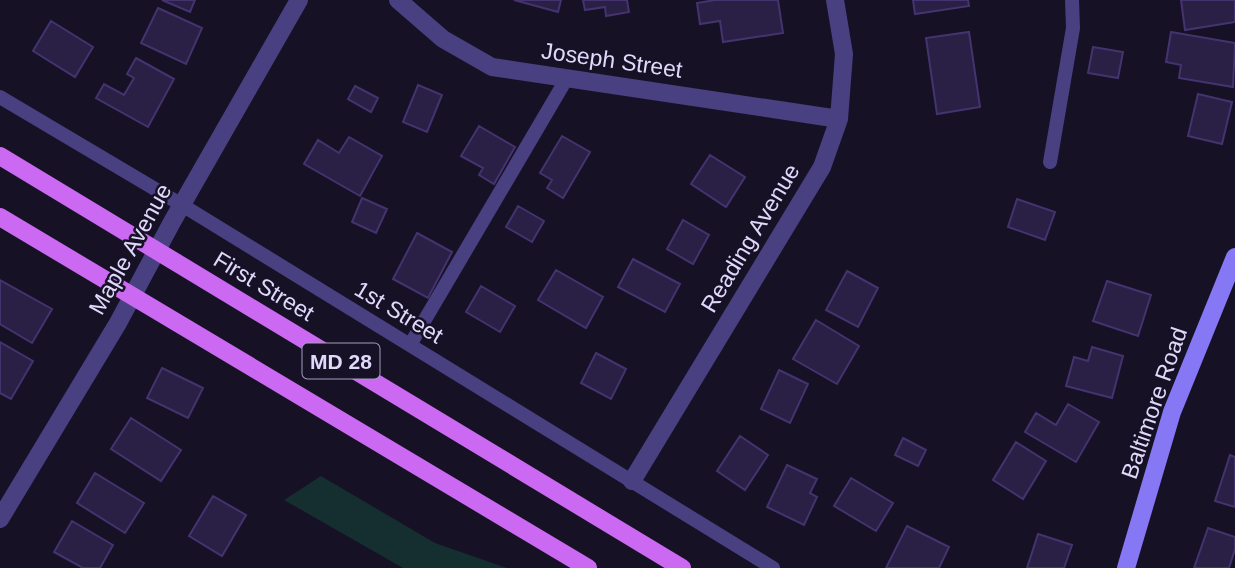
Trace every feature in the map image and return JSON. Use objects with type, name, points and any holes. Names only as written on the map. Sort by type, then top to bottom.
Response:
[{"type":"main road","name":"First Street","points":[[0,156],[682,568]]},
{"type":"main road","name":"MD 28","points":[[0,217],[588,568]]},
{"type":"street","name":"Maple Avenue","points":[[0,519],[132,295],[299,0]]},
{"type":"street","name":"Joseph Street","points":[[398,0],[443,39],[492,67],[839,119]]},
{"type":"street","name":"Reading Avenue","points":[[632,481],[822,167],[839,119],[844,54],[835,0]]},
{"type":"street","name":"Baltimore Road","points":[[1126,568],[1172,412],[1227,296],[1235,257]]},
{"type":"lane","points":[[1050,162],[1073,28],[1072,0]]},
{"type":"lane","points":[[410,345],[567,78]]},
{"type":"lane","name":"1st Street","points":[[0,97],[182,205],[773,568]]},
{"type":"green space","points":[[321,476],[435,543],[507,568],[403,568],[284,500]]},
{"type":"building","points":[[162,0],[195,0],[190,12]]},
{"type":"building","points":[[514,0],[561,0],[558,12]]},
{"type":"building","points":[[583,0],[627,0],[629,12],[606,16],[605,7],[585,10]]},
{"type":"building","points":[[715,0],[778,0],[783,33],[723,42],[720,21],[700,24],[697,3]]},
{"type":"building","points":[[913,0],[968,0],[969,6],[915,14]]},
{"type":"building","points":[[1181,0],[1235,0],[1235,22],[1185,30]]},
{"type":"building","points":[[158,8],[202,28],[186,64],[141,43]]},
{"type":"building","points":[[51,21],[93,47],[75,77],[33,51]]},
{"type":"building","points":[[969,32],[980,107],[937,114],[926,38]]},
{"type":"building","points":[[1171,32],[1235,43],[1233,87],[1179,78],[1181,65],[1166,62]]},
{"type":"building","points":[[1093,47],[1123,52],[1118,78],[1088,73]]},
{"type":"building","points":[[136,58],[174,79],[148,127],[96,98],[104,84],[124,95],[134,78],[127,74]]},
{"type":"building","points":[[418,85],[442,95],[427,132],[403,122]]},
{"type":"building","points":[[355,86],[378,98],[371,112],[348,99]]},
{"type":"building","points":[[1198,94],[1232,102],[1222,144],[1188,136]]},
{"type":"building","points":[[479,126],[515,147],[494,184],[479,175],[483,168],[461,156]]},
{"type":"building","points":[[562,136],[590,152],[563,198],[547,188],[552,180],[540,173]]},
{"type":"building","points":[[349,137],[382,156],[360,196],[304,164],[318,140],[339,153]]},
{"type":"building","points":[[710,155],[745,177],[726,207],[691,184]]},
{"type":"building","points":[[362,198],[387,209],[376,233],[352,222]]},
{"type":"building","points":[[1017,199],[1055,212],[1045,240],[1008,227]]},
{"type":"building","points":[[518,206],[544,221],[532,242],[506,227]]},
{"type":"building","points":[[683,220],[709,235],[693,264],[667,249]]},
{"type":"building","points":[[417,233],[452,252],[428,298],[393,279]]},
{"type":"building","points":[[633,259],[680,284],[665,312],[618,287]]},
{"type":"building","points":[[556,270],[603,297],[586,328],[538,300]]},
{"type":"building","points":[[847,271],[878,288],[858,327],[826,310]]},
{"type":"building","points":[[0,280],[52,309],[32,343],[0,324]]},
{"type":"building","points":[[1107,281],[1151,295],[1138,336],[1093,321]]},
{"type":"building","points":[[481,286],[515,306],[500,332],[466,312]]},
{"type":"building","points":[[816,320],[859,346],[837,384],[793,359]]},
{"type":"building","points":[[0,342],[33,361],[11,399],[0,393]]},
{"type":"building","points":[[1092,347],[1123,356],[1112,398],[1066,386],[1074,357],[1088,361]]},
{"type":"building","points":[[596,353],[626,369],[611,399],[581,383]]},
{"type":"building","points":[[162,368],[203,388],[188,418],[147,398]]},
{"type":"building","points":[[779,370],[808,384],[790,423],[761,409]]},
{"type":"building","points":[[1068,404],[1099,422],[1076,462],[1025,432],[1036,413],[1056,425]]},
{"type":"building","points":[[131,418],[181,450],[161,481],[111,449]]},
{"type":"building","points":[[740,436],[768,455],[745,490],[717,471]]},
{"type":"building","points":[[903,438],[926,450],[918,466],[895,455]]},
{"type":"building","points":[[1016,442],[1046,461],[1023,499],[993,480]]},
{"type":"building","points":[[1230,455],[1235,457],[1235,507],[1215,501]]},
{"type":"building","points":[[787,465],[817,479],[810,493],[817,497],[804,525],[767,507]]},
{"type":"building","points":[[95,473],[144,503],[125,533],[77,503]]},
{"type":"building","points":[[851,478],[893,503],[876,531],[834,506]]},
{"type":"building","points":[[213,496],[246,515],[222,556],[189,536]]},
{"type":"building","points":[[72,521],[113,545],[100,568],[83,568],[54,552]]},
{"type":"building","points":[[907,526],[949,547],[939,568],[886,568]]},
{"type":"building","points":[[1208,528],[1235,537],[1235,549],[1229,568],[1194,568]]},
{"type":"building","points":[[1038,534],[1072,545],[1064,568],[1027,568]]}]
